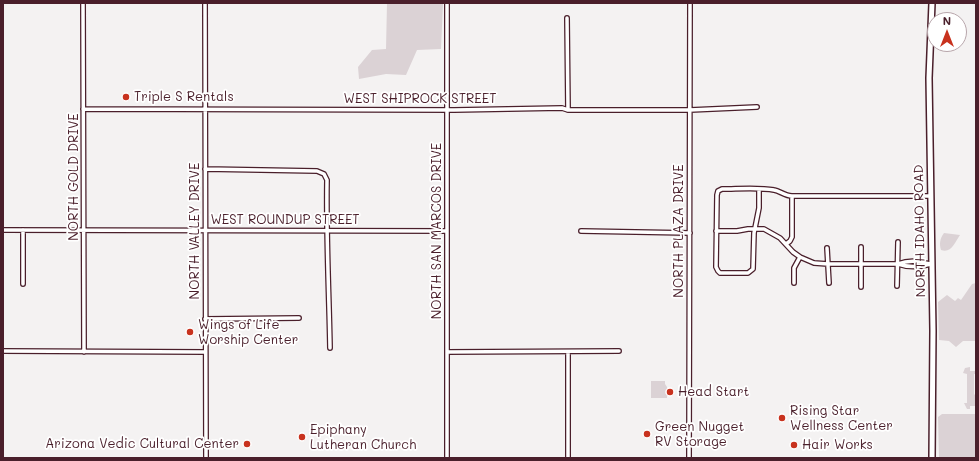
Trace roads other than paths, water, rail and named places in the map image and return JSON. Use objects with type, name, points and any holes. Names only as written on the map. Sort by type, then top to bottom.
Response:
[{"type":"street","name":"NORTH GOLD DRIVE","points":[[83,3],[84,352]]},
{"type":"street","name":"NORTH VALLEY DRIVE","points":[[205,3],[206,458]]},
{"type":"street","name":"NORTH SAN MARCOS DRIVE","points":[[447,3],[447,458]]},
{"type":"street","name":"NORTH PLAZA DRIVE","points":[[689,458],[690,3]]},
{"type":"street","name":"NORTH IDAHO ROAD","points":[[932,3],[932,33],[930,49],[930,196],[933,331],[932,458]]},
{"type":"street","points":[[567,18],[568,110]]},
{"type":"street","name":"WEST SHIPROCK STREET","points":[[83,109],[447,110],[562,108],[568,110],[690,110],[757,107]]},
{"type":"street","points":[[205,169],[317,171],[324,174],[327,180],[326,230],[330,348]]},
{"type":"street","points":[[759,189],[759,208],[755,228],[754,267],[752,271],[748,273],[720,274],[716,267],[718,191],[759,189],[774,190],[788,196],[930,196]]},
{"type":"street","points":[[786,244],[792,237],[792,196]]},
{"type":"street","points":[[716,231],[737,231],[755,228],[764,229],[772,232],[800,257],[814,263],[898,264],[906,261],[920,261],[931,264]]},
{"type":"street","name":"WEST ROUNDUP STREET","points":[[3,230],[447,231]]},
{"type":"street","points":[[23,230],[23,284]]},
{"type":"street","points":[[581,231],[690,233]]},
{"type":"street","points":[[897,286],[898,242]]},
{"type":"street","points":[[861,247],[861,287]]},
{"type":"street","points":[[827,248],[829,283]]},
{"type":"street","points":[[794,283],[794,268],[800,257]]},
{"type":"street","points":[[205,319],[299,318]]},
{"type":"street","points":[[3,351],[205,352]]},
{"type":"street","points":[[447,352],[619,351]]},
{"type":"street","points":[[568,352],[568,458]]},
{"type":"place","name":"Triple S Rentals","points":[[126,97]]},
{"type":"place","name":"Wings of Life Worship Center","points":[[190,332]]},
{"type":"place","name":"Head Start","points":[[670,392]]},
{"type":"place","name":"Rising Star Wellness Center","points":[[782,418]]},
{"type":"place","name":"Green Nugget RV Storage","points":[[647,434]]},
{"type":"place","name":"Epiphany Lutheran Church","points":[[302,437]]},
{"type":"place","name":"Arizona Vedic Cultural Center","points":[[247,444]]},
{"type":"place","name":"Hair Works","points":[[794,445]]}]
